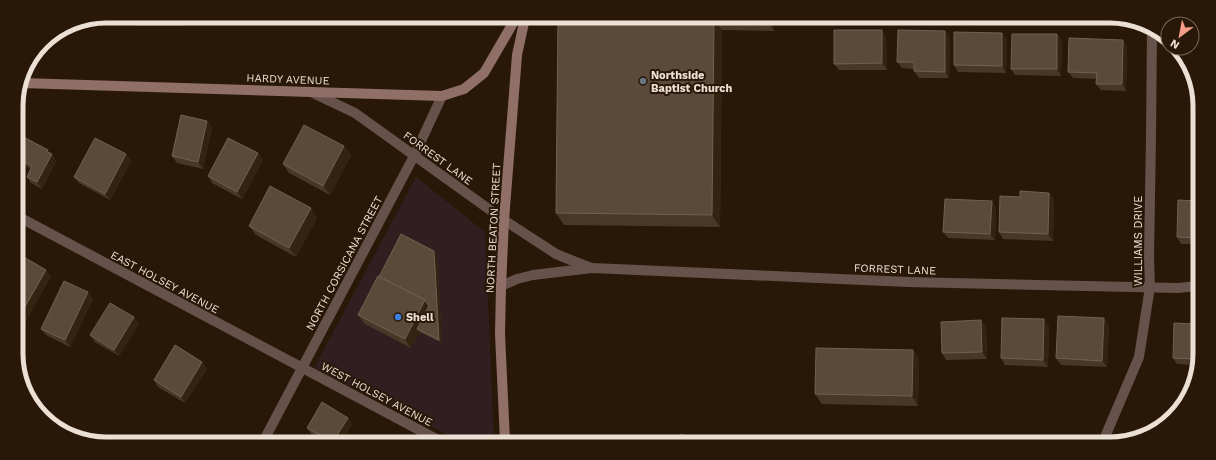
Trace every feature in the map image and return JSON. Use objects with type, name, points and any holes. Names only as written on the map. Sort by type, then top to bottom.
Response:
[{"type":"street","name":"HARDY AVENUE","points":[[26,83],[442,96],[464,89],[484,73],[513,23]]},
{"type":"street","name":"NORTH BEATON STREET","points":[[505,437],[500,334],[504,220],[517,55],[524,23]]},
{"type":"street","name":"WILLIAMS DRIVE","points":[[1105,437],[1139,357],[1150,287],[1149,257],[1152,35]]},
{"type":"street","name":"FORREST LANE","points":[[311,92],[355,113],[504,220],[556,254],[592,268]]},
{"type":"street","name":"NORTH CORSICANA STREET","points":[[266,437],[414,156],[442,96]]},
{"type":"street","name":"EAST HOLSEY AVENUE","points":[[23,219],[302,368]]},
{"type":"street","name":"FORREST LANE","points":[[501,286],[517,279],[534,275],[592,268],[908,282],[1178,288],[1193,286]]},
{"type":"street","name":"WEST HOLSEY AVENUE","points":[[302,368],[432,437]]},
{"type":"shaded area","points":[[416,177],[485,232],[494,437],[452,437],[314,368]]},
{"type":"building","name":"Northside Baptist Church","points":[[558,23],[714,23],[712,215],[556,213]]},
{"type":"building","points":[[834,30],[882,30],[882,63],[834,64]]},
{"type":"building","points":[[898,30],[945,31],[945,72],[914,71],[914,62],[897,62]]},
{"type":"building","points":[[954,32],[1002,33],[1002,66],[954,65]]},
{"type":"building","points":[[1012,34],[1057,34],[1057,69],[1011,69]]},
{"type":"building","points":[[1069,38],[1123,40],[1122,84],[1096,84],[1097,73],[1068,72]]},
{"type":"building","points":[[181,115],[207,121],[198,162],[172,156]]},
{"type":"building","points":[[304,125],[344,146],[323,186],[283,164]]},
{"type":"building","points":[[23,137],[48,150],[47,152],[52,154],[37,182],[27,177],[32,166],[23,161]]},
{"type":"building","points":[[95,138],[126,154],[105,194],[74,177]]},
{"type":"building","points":[[228,138],[258,153],[237,192],[208,176]]},
{"type":"building","points":[[270,186],[311,208],[289,248],[249,226]]},
{"type":"building","points":[[1020,191],[1049,193],[1048,234],[999,232],[1000,196],[1020,197]]},
{"type":"building","points":[[945,199],[992,201],[990,234],[943,232]]},
{"type":"building","points":[[1178,200],[1193,201],[1193,238],[1177,237]]},
{"type":"building","points":[[401,234],[434,251],[439,340],[417,329],[429,306],[425,300],[379,277]]},
{"type":"building","points":[[23,257],[46,270],[23,310]]},
{"type":"building","name":"Shell","points":[[378,276],[425,300],[405,339],[358,315]]},
{"type":"building","points":[[64,281],[88,292],[65,340],[41,329]]},
{"type":"building","points":[[110,303],[134,317],[114,350],[90,335]]},
{"type":"building","points":[[1058,316],[1104,318],[1102,361],[1056,358]]},
{"type":"building","points":[[1002,318],[1044,319],[1043,360],[1001,358]]},
{"type":"building","points":[[981,320],[982,352],[942,353],[941,322]]},
{"type":"building","points":[[1174,323],[1193,324],[1193,359],[1173,358]]},
{"type":"building","points":[[175,345],[202,362],[181,397],[154,380]]},
{"type":"building","points":[[816,348],[913,350],[912,396],[815,394]]},
{"type":"building","points":[[322,402],[348,418],[336,437],[323,437],[307,428]]},
{"type":"place","name":"Northside Baptist Church","points":[[643,81]]},
{"type":"place","name":"Shell","points":[[398,317]]}]
